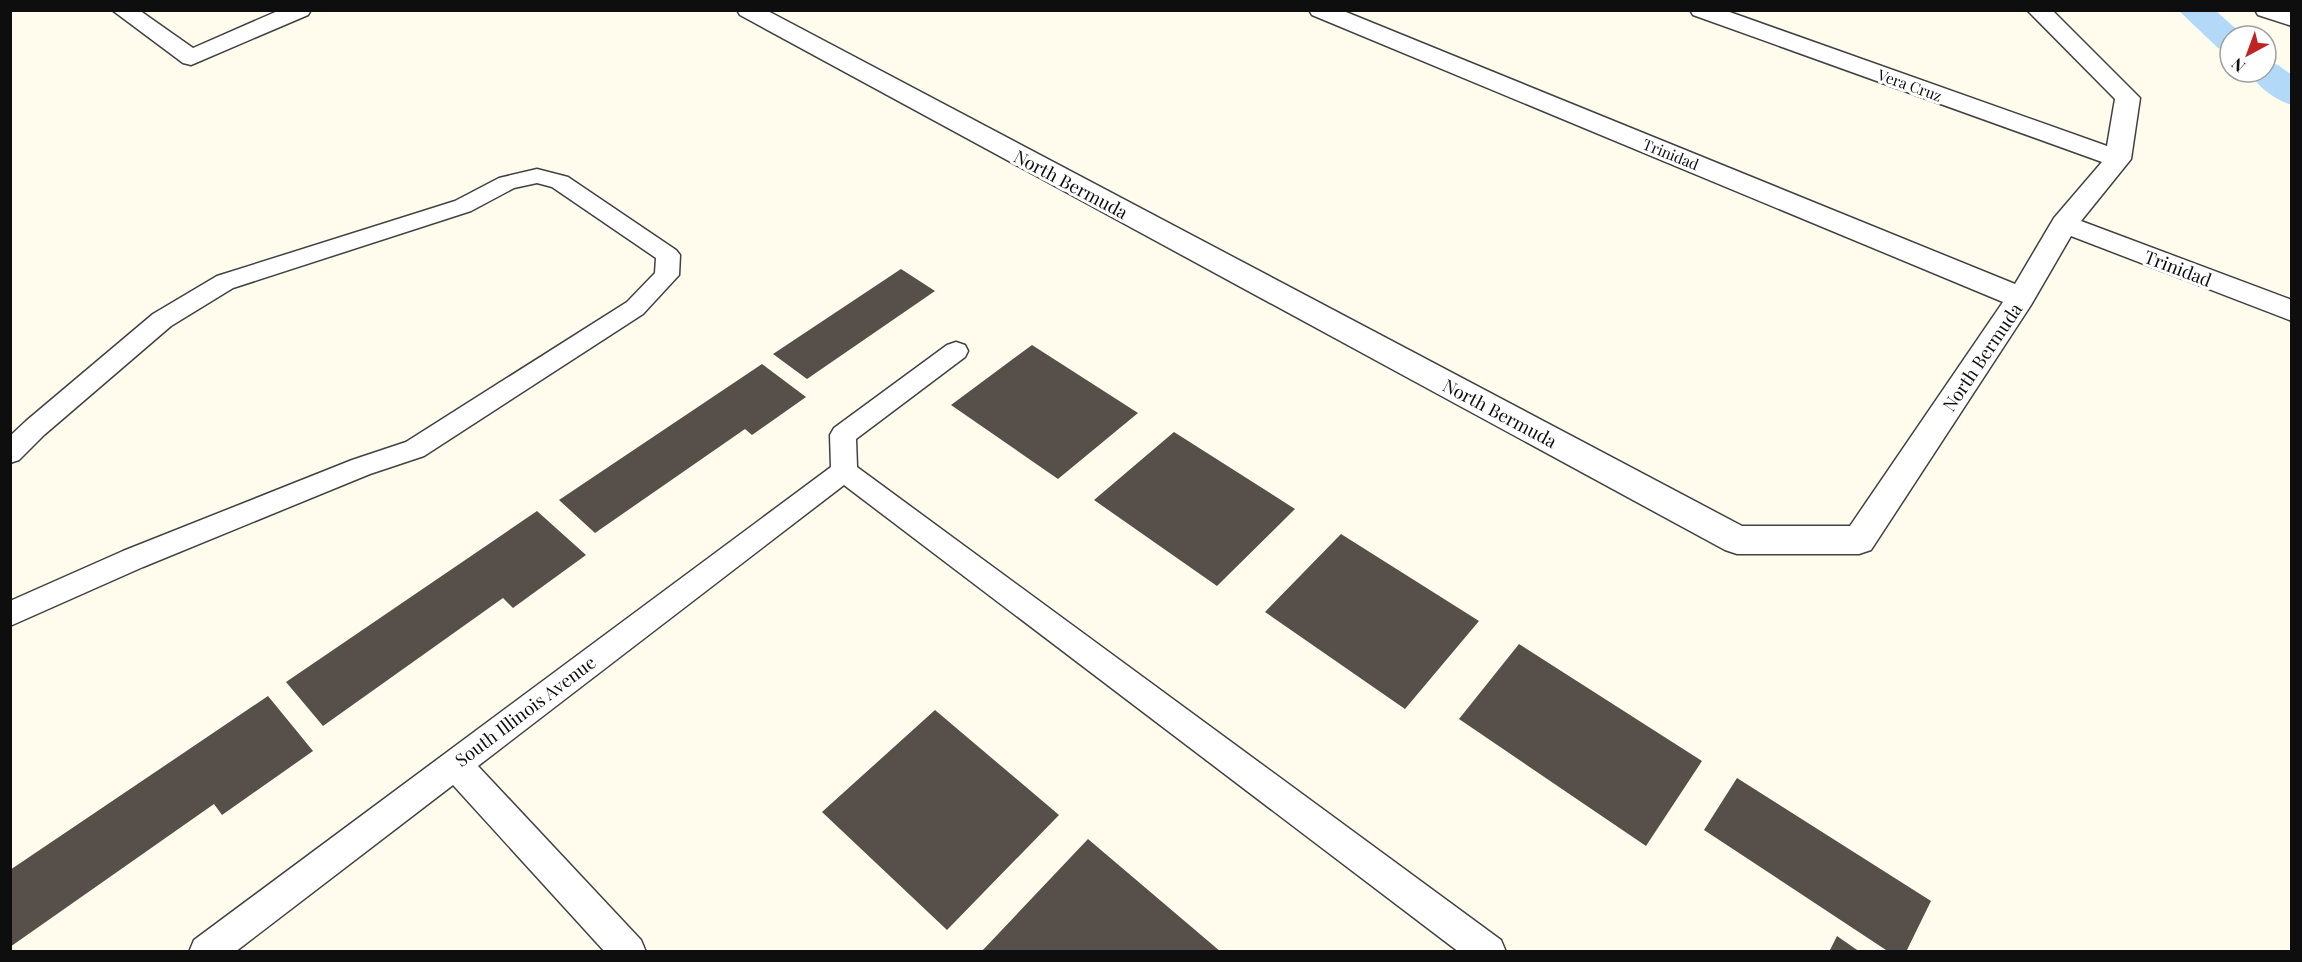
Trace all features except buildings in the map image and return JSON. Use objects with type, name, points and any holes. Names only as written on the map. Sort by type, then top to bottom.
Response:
[{"type":"street","points":[[123,10],[191,58],[300,10]]},
{"type":"street","name":"North Bermuda","points":[[748,10],[1737,540],[1859,540],[2021,298],[2064,224],[2118,159]]},
{"type":"street","name":"Trinidad","points":[[1320,10],[2021,298]]},
{"type":"street","name":"Vera Cruz","points":[[1701,10],[2118,159]]},
{"type":"street","points":[[2038,10],[2128,98],[2118,159]]},
{"type":"street","points":[[2266,10],[2292,19]]},
{"type":"street","name":"Trinidad","points":[[2064,224],[2292,311]]},
{"type":"lane","points":[[10,453],[35,428],[162,320],[225,282],[463,206],[507,183],[537,176],[560,182],[668,255],[667,275],[635,308],[415,449],[361,467],[133,559],[10,614]]},
{"type":"lane","points":[[956,351],[843,435],[844,471],[1489,951]]},
{"type":"lane","name":"South Illinois Avenue","points":[[206,951],[844,471]]},
{"type":"lane","points":[[455,764],[629,951]]},
{"type":"waterway","points":[[2194,10],[2218,31]]},
{"type":"waterway","points":[[2278,82],[2292,94]]}]
